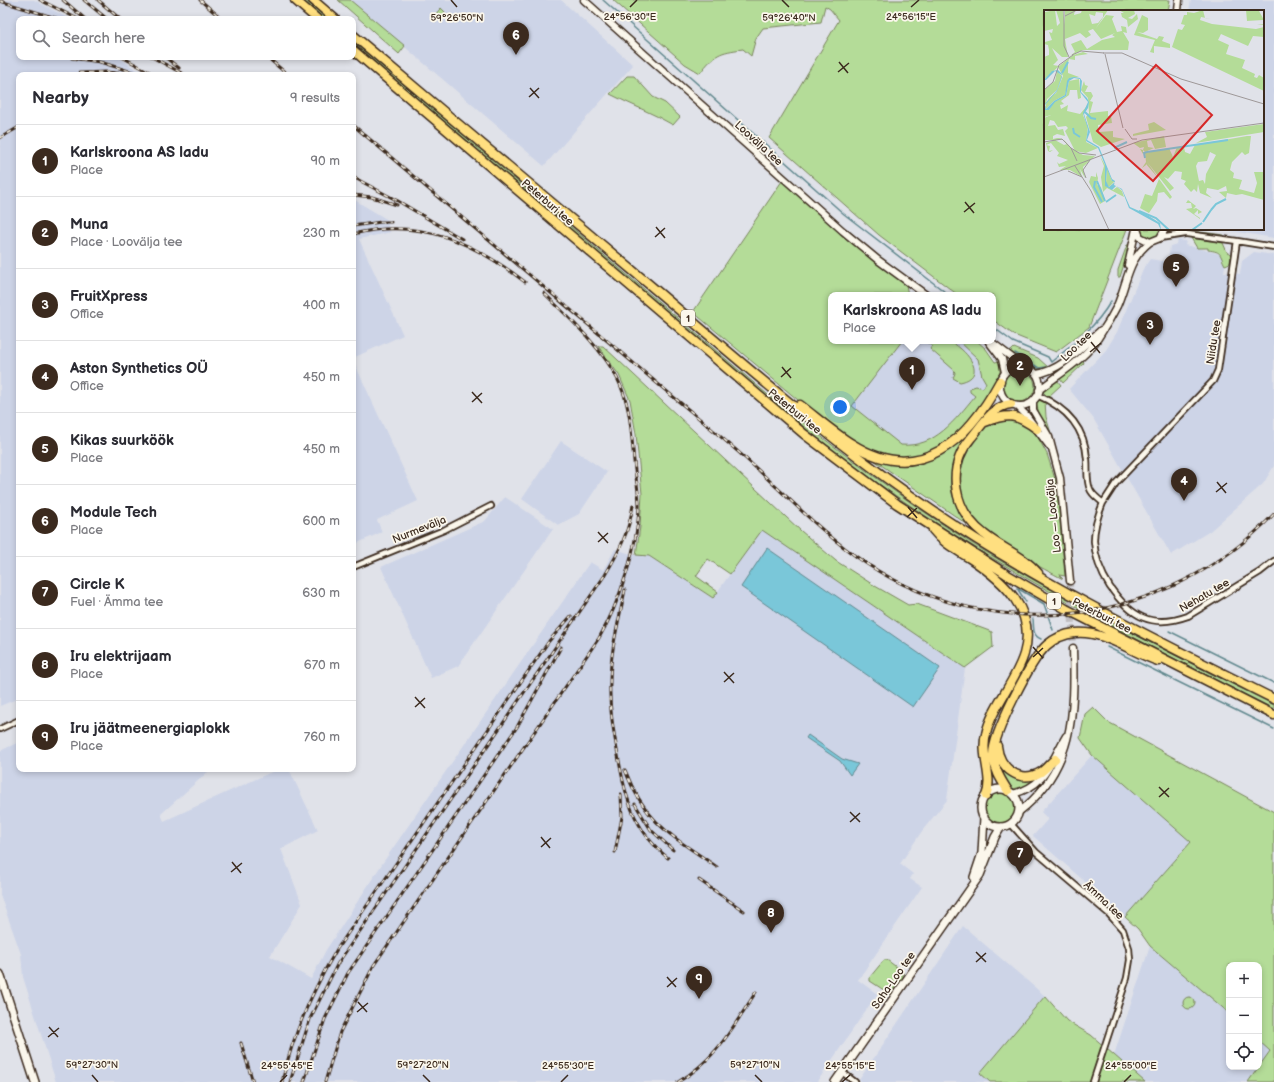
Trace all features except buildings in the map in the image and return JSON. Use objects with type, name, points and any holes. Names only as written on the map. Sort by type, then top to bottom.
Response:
[{"type":"highway","points":[[295,0],[314,16]]},
{"type":"highway","points":[[313,0],[332,16]]},
{"type":"highway","name":"Peterburi tee","points":[[356,38],[774,391],[854,455],[905,491],[984,543],[1040,577],[1120,622],[1274,699]]},
{"type":"highway","name":"Peterburi tee","points":[[356,53],[804,434],[897,504],[1066,609],[1274,715]]},
{"type":"highway","points":[[774,391],[793,399],[851,444],[881,457],[909,461],[932,456],[944,450],[955,441],[982,410],[1000,381]]},
{"type":"highway","points":[[1014,405],[997,408],[961,452],[955,474],[956,495],[962,509],[974,526],[994,542],[1030,564],[1040,577]]},
{"type":"highway","points":[[985,422],[1008,415],[1017,416],[1037,429]]},
{"type":"highway","points":[[931,526],[940,540],[984,568],[1010,590],[1023,610],[1026,621],[1026,648],[1022,662],[986,733],[983,753],[989,782],[986,796]]},
{"type":"highway","points":[[1011,793],[999,776],[994,762],[994,744],[997,735],[1038,655],[1047,645],[1058,638],[1075,633],[1091,634],[1108,639],[1145,657],[1182,668]]},
{"type":"highway","points":[[997,735],[998,753],[1001,762],[1008,770],[1017,775],[1033,775],[1041,772],[1055,759]]},
{"type":"main road","points":[[996,790],[1011,793],[1018,803],[1019,812],[1011,824],[1001,827],[991,825],[984,817],[982,806],[986,796],[996,790]]},
{"type":"main road","name":"Saha-Loo tee","points":[[968,890],[982,853],[984,817]]},
{"type":"main road","name":"Saha-Loo tee","points":[[835,1082],[968,890],[980,875],[995,837],[1001,827]]},
{"type":"main road","points":[[0,974],[35,1082]]},
{"type":"street","name":"Loovälja tee","points":[[584,0],[843,230],[878,260],[922,292]]},
{"type":"street","points":[[1178,10],[1179,0]]},
{"type":"street","name":"Loo tee","points":[[1136,230],[1140,237],[1150,242]]},
{"type":"street","name":"Loo tee","points":[[1126,277],[1136,230]]},
{"type":"street","points":[[1160,238],[1164,230]]},
{"type":"street","points":[[1173,230],[1187,234],[1274,247]]},
{"type":"street","points":[[1160,238],[1187,234]]},
{"type":"street","name":"Loo tee","points":[[1036,395],[1082,356],[1100,337],[1117,305],[1131,263],[1141,249],[1150,242],[1160,238]]},
{"type":"street","name":"Niidu tee","points":[[1103,503],[1116,483],[1210,384],[1216,375],[1237,241]]},
{"type":"street","name":"Loo tee","points":[[1036,374],[1048,372],[1069,358],[1105,328]]},
{"type":"street","points":[[991,344],[1002,359],[1006,372]]},
{"type":"street","points":[[993,344],[1036,374],[1038,379],[1036,395],[1023,406],[1014,405],[1003,397],[1000,381],[1006,372],[1017,366],[1023,366]]},
{"type":"street","points":[[1036,395],[1064,410],[1079,428],[1086,445],[1090,490],[1103,503]]},
{"type":"street","name":"Loo — Loovälja","points":[[1036,395],[1033,410],[1049,437],[1060,478],[1063,496],[1070,581]]},
{"type":"street","name":"Loo — Loovälja","points":[[1014,405],[1037,429],[1052,450]]},
{"type":"street","name":"Nehatu tee","points":[[1103,503],[1095,530],[1097,561],[1107,582],[1121,602],[1130,611],[1141,617],[1166,622],[1188,616],[1260,572],[1274,561]]},
{"type":"street","name":"Nurmevälja","points":[[356,565],[444,530],[491,506]]},
{"type":"street","points":[[1019,812],[1036,798],[1054,775],[1066,747],[1074,672],[1073,648]]},
{"type":"street","points":[[0,729],[16,721]]},
{"type":"street","points":[[1011,793],[1027,790],[1037,784],[1055,759],[1068,733]]},
{"type":"street","name":"Ämma tee","points":[[1011,824],[1036,852],[1108,914],[1122,930],[1129,948],[1130,960],[1127,978],[1093,1082]]},
{"type":"street","points":[[842,1072],[855,1082]]},
{"type":"shaded area","points":[[0,0],[34,0],[64,16],[16,16],[16,60],[122,60],[137,70],[137,72],[16,72],[16,699],[0,706]]},
{"type":"shaded area","points":[[350,0],[561,0],[633,65],[544,166]]},
{"type":"shaded area","points":[[1191,0],[1274,0],[1274,238],[1226,230],[1264,230],[1264,10],[1189,10]]},
{"type":"shaded area","points":[[356,201],[388,220],[388,230],[391,232],[359,239],[403,335],[356,357]]},
{"type":"shaded area","points":[[1178,240],[1186,241],[1185,245],[1220,254],[1225,265],[1224,272],[1240,274],[1242,261],[1254,252],[1274,255],[1274,466],[1263,484],[1210,531],[1171,555],[1093,418],[1069,389],[1106,350],[1117,332],[1143,269],[1150,259],[1168,262],[1170,246],[1177,244]]},
{"type":"shaded area","points":[[900,344],[966,344],[986,361],[989,382],[938,439],[911,449],[884,445],[839,418]]},
{"type":"shaded area","points":[[356,367],[418,501],[377,520],[382,532],[356,544]]},
{"type":"shaded area","points":[[561,441],[607,472],[579,514],[558,525],[522,499]]},
{"type":"shaded area","points":[[505,497],[553,529],[458,666],[431,678],[381,567],[485,521]]},
{"type":"shaded area","points":[[762,529],[965,668],[947,800],[922,831],[900,864],[913,874],[910,879],[922,887],[858,980],[877,994],[817,1082],[56,1082],[23,977],[21,954],[0,895],[0,751],[16,743],[16,772],[208,772],[161,814],[164,821],[271,772],[290,772],[318,830],[281,849],[302,904],[270,956],[311,979],[326,950],[382,864],[590,562],[603,570],[615,549],[631,554],[649,556],[713,598]]},
{"type":"shaded area","points":[[1092,755],[1191,842],[1125,917],[1033,836],[1048,819],[1041,812]]},
{"type":"shaded area","points":[[963,926],[1045,996],[980,1073],[990,1082],[861,1082],[859,1080]]},
{"type":"shaded area","points":[[1150,946],[1226,1010],[1226,1070],[1257,1070],[1248,1082],[1145,1082],[1114,1055]]},
{"type":"shaded area","points":[[1262,1044],[1270,1051],[1262,1063]]},
{"type":"green space","points":[[300,0],[305,0],[324,16],[319,16]]},
{"type":"green space","points":[[338,0],[350,0],[405,46],[399,54]]},
{"type":"green space","points":[[613,0],[1170,0],[1168,10],[1044,10],[1044,230],[1127,230],[1089,327],[1056,352],[1014,335],[996,322],[996,292],[954,292],[879,235],[769,138],[839,20],[830,9],[825,6],[821,22],[763,28],[756,38],[751,56],[743,49],[728,51],[714,58],[700,73],[685,64]]},
{"type":"green space","points":[[441,8],[445,12],[443,17],[436,21],[432,18]]},
{"type":"green space","points":[[356,44],[774,400],[887,486],[976,546],[1006,564],[1105,619],[1274,705],[1274,709],[1119,630],[968,543],[920,512],[842,457],[726,363],[356,48]]},
{"type":"green space","points":[[627,76],[634,76],[653,97],[665,103],[680,117],[673,125],[610,94]]},
{"type":"green space","points":[[782,181],[869,257],[906,285],[907,292],[828,292],[828,344],[900,344],[852,406],[901,445],[913,445],[924,442],[943,431],[952,423],[975,396],[970,392],[970,388],[976,386],[983,388],[986,383],[982,376],[978,359],[962,344],[980,344],[986,349],[995,362],[1000,361],[1000,373],[984,403],[956,436],[936,451],[904,458],[879,453],[855,443],[804,405],[693,312]]},
{"type":"green space","points":[[1141,230],[1160,230],[1158,235],[1151,238],[1144,236]]},
{"type":"green space","points":[[1184,230],[1224,235],[1224,236]]},
{"type":"green space","points":[[1191,238],[1223,243],[1227,252],[1231,254],[1230,263],[1225,265],[1220,254],[1208,250],[1208,248],[1197,248]]},
{"type":"green space","points":[[1127,245],[1130,245],[1120,277],[1118,277],[1118,270]]},
{"type":"green space","points":[[929,344],[957,345],[972,362],[974,369],[973,374],[969,379],[960,382],[953,378],[955,373],[954,370],[930,349],[932,346]]},
{"type":"green space","points":[[598,346],[603,346],[801,531],[836,561],[908,605],[917,604],[992,632],[993,647],[965,668],[762,530],[730,574],[708,559],[696,576],[718,592],[713,598],[649,556],[636,555],[640,527],[642,494],[636,434],[630,400],[619,375]]},
{"type":"green space","points":[[1014,348],[1038,358],[1049,368],[1037,369],[1028,366],[1009,353]]},
{"type":"green space","points":[[1083,361],[1084,363],[1063,383],[1059,378]]},
{"type":"green space","points":[[1016,370],[1022,370],[1032,377],[1035,386],[1034,392],[1028,399],[1022,402],[1016,402],[1006,395],[1003,389],[1003,383],[1010,373]]},
{"type":"green space","points":[[1057,380],[1061,385],[1048,397],[1043,392],[1044,390]]},
{"type":"green space","points":[[1040,399],[1045,401],[1046,417],[1053,440],[1039,413],[1036,403]]},
{"type":"green space","points":[[987,409],[989,412],[967,439],[959,453],[953,466],[951,480],[952,495],[959,510],[971,527],[868,456],[908,463],[923,462],[936,457],[948,450],[960,439]]},
{"type":"green space","points":[[1012,418],[1034,430],[1047,454],[1055,479],[1065,576],[1059,575],[1063,579],[1005,546],[986,532],[972,516],[962,498],[959,478],[964,455],[968,448],[985,426],[997,421]]},
{"type":"green space","points":[[1093,707],[1108,722],[1274,812],[1274,1082],[1248,1082],[1257,1070],[1262,1070],[1262,1062],[1270,1051],[1262,1044],[1262,962],[1226,962],[1226,1010],[1150,946],[1138,929],[1125,917],[1191,842],[1092,755],[1080,738],[1085,714]]},
{"type":"green space","points":[[999,765],[1007,774],[1017,779],[1027,780],[1039,778],[1030,785],[1013,789],[1006,781]]},
{"type":"green space","points":[[997,792],[1003,792],[1013,799],[1016,808],[1015,814],[1009,821],[1003,824],[997,824],[987,817],[984,811],[984,805],[991,795]]},
{"type":"green space","points":[[884,960],[887,960],[903,972],[903,979],[890,994],[870,981],[870,977]]},
{"type":"green space","points":[[1045,996],[1067,1021],[1091,1035],[1145,1082],[990,1082],[980,1073]]},
{"type":"green space","points":[[1189,997],[1193,999],[1195,1003],[1193,1007],[1189,1009],[1185,1007],[1183,1003],[1185,999]]},
{"type":"water","points":[[767,548],[940,668],[913,707],[741,587]]},
{"type":"water","points":[[808,735],[842,759],[858,764],[850,775],[840,761],[806,738]]},
{"type":"waterway","points":[[603,0],[844,214],[945,292]]},
{"type":"waterway","points":[[996,329],[1013,342],[1048,357],[1051,362],[1091,327],[1105,311],[1111,301]]},
{"type":"waterway","points":[[1015,353],[1039,368],[1046,367]]},
{"type":"waterway","points":[[1026,602],[1017,588],[1044,604],[1053,630]]},
{"type":"waterway","points":[[1033,619],[1036,636],[1041,639]]},
{"type":"waterway","points":[[1169,631],[1274,683]]},
{"type":"waterway","points":[[1107,647],[1274,729]]},
{"type":"tunnel","points":[[1070,581],[1073,648]]},
{"type":"railway","points":[[40,0],[72,16]]},
{"type":"railway","points":[[63,0],[82,16]]},
{"type":"railway","points":[[84,0],[103,16]]},
{"type":"railway","points":[[98,0],[117,16]]},
{"type":"railway","points":[[200,0],[219,16]]},
{"type":"railway","points":[[0,1],[49,16]]},
{"type":"railway","points":[[86,60],[100,62],[132,72]]},
{"type":"railway","points":[[128,60],[150,72]]},
{"type":"railway","points":[[158,60],[180,72]]},
{"type":"railway","points":[[169,60],[179,68]]},
{"type":"railway","points":[[270,60],[284,72]]},
{"type":"railway","points":[[356,128],[720,436],[837,542],[867,564],[917,591],[971,608],[1025,615],[1080,612],[1133,601],[1184,581],[1231,552],[1274,514]]},
{"type":"railway","points":[[0,138],[16,129]]},
{"type":"railway","points":[[356,179],[398,201],[462,239]]},
{"type":"railway","points":[[356,195],[372,197],[397,205]]},
{"type":"railway","points":[[356,226],[391,222]]},
{"type":"railway","points":[[356,234],[377,230],[401,229],[423,231],[445,237],[486,255],[525,282]]},
{"type":"railway","points":[[325,1082],[340,1032],[374,965],[599,638],[614,609],[631,556],[638,522],[639,500],[630,418],[622,388],[610,366],[584,333],[544,293]]},
{"type":"railway","points":[[290,1082],[310,1019],[338,963],[605,575],[623,542],[633,505]]},
{"type":"railway","points":[[625,590],[615,636],[610,671],[610,700],[614,733],[623,781],[632,809],[646,835],[668,858]]},
{"type":"railway","points":[[282,1082],[286,1064],[304,1013],[319,981],[337,949],[549,641],[571,616]]},
{"type":"railway","points":[[304,1082],[325,1019],[348,973],[517,727],[561,647]]},
{"type":"railway","points":[[625,770],[633,788],[651,816],[673,836],[717,867]]},
{"type":"railway","points":[[615,852],[622,817],[621,794]]},
{"type":"railway","points":[[635,804],[651,830],[673,850]]},
{"type":"railway","points":[[699,880],[744,911]]},
{"type":"railway","points":[[678,1082],[692,1073],[723,1042],[756,992]]},
{"type":"railway","points":[[241,1043],[253,1082]]},
{"type":"place","name":"Module Tech","points":[[516,55]]},
{"type":"place","name":"Kikas suurköök","points":[[1176,287]]},
{"type":"place","name":"FruitXpress","points":[[1150,345]]},
{"type":"place","name":"Muna","points":[[1020,386]]},
{"type":"place","name":"Karlskroona AS ladu","points":[[912,390]]},
{"type":"place","name":"Aston Synthetics OÜ","points":[[1184,501]]},
{"type":"place","name":"Circle K","points":[[1020,874]]},
{"type":"place","name":"Iru elektrijaam","points":[[771,933]]},
{"type":"place","name":"Iru jäätmeenergiaplokk","points":[[699,999]]}]
